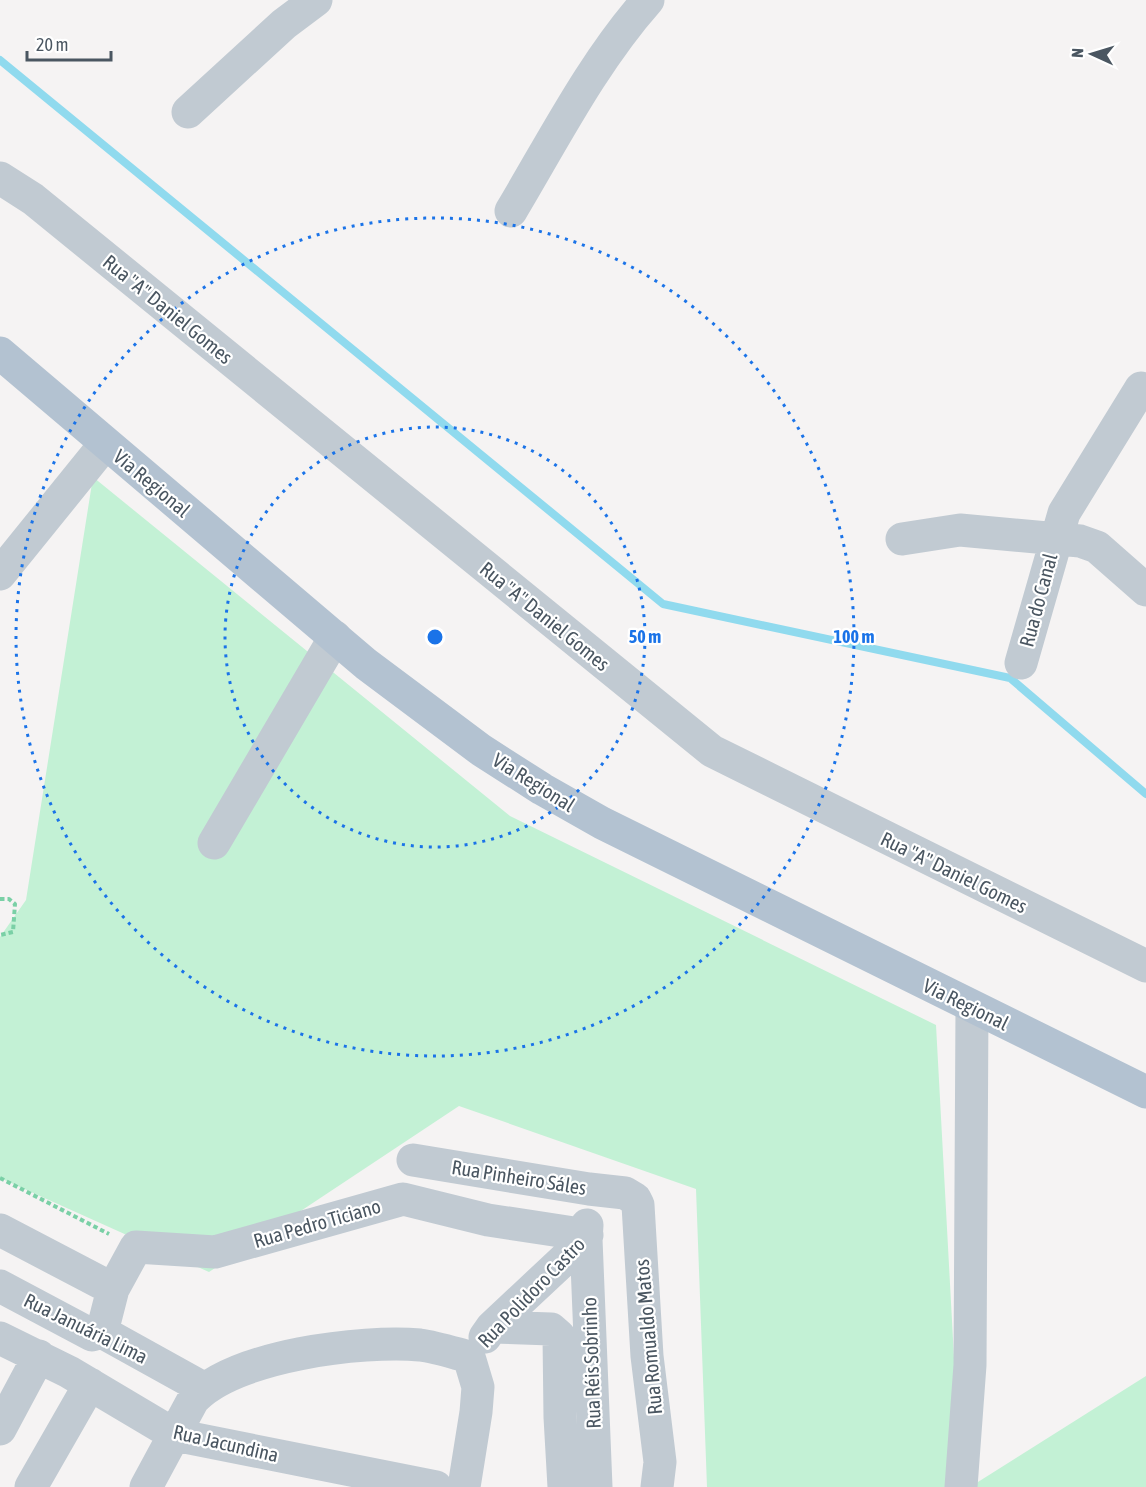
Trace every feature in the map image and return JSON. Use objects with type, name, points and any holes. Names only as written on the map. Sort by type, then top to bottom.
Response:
[{"type":"main road","name":"Via Regional","points":[[0,353],[335,637],[422,707],[481,750],[542,789],[611,828],[1146,1092]]},
{"type":"street","points":[[188,112],[284,24],[316,0]]},
{"type":"street","points":[[511,211],[603,57],[648,0]]},
{"type":"street","name":"Rua \"A\" Daniel Gomes","points":[[0,178],[33,199],[712,751],[1146,966]]},
{"type":"street","name":"Rua do Canal","points":[[1021,663],[1064,513],[1141,388]]},
{"type":"street","points":[[0,574],[105,444]]},
{"type":"street","points":[[902,539],[960,530],[1080,541],[1097,547],[1146,590]]},
{"type":"street","points":[[214,843],[335,637]]},
{"type":"street","points":[[961,1487],[970,1365],[972,1007]]},
{"type":"street","name":"Rua Pinheiro Sáles","points":[[412,1160],[626,1193]]},
{"type":"street","name":"Rua Polidoro Castro","points":[[469,1357],[492,1327],[587,1237],[589,1189]]},
{"type":"street","name":"Rua Romualdo Matos","points":[[626,1193],[638,1204],[647,1356],[660,1462],[657,1487]]},
{"type":"street","name":"Rua Pedro Ticiano","points":[[136,1247],[215,1252],[403,1200],[488,1220],[587,1237]]},
{"type":"street","points":[[0,1230],[113,1289]]},
{"type":"street","name":"Rua Réis Sobrinho","points":[[587,1237],[596,1487]]},
{"type":"street","points":[[102,1332],[113,1289],[136,1247]]},
{"type":"street","name":"Rua Januária Lima","points":[[0,1286],[92,1335],[102,1332],[203,1388]]},
{"type":"street","points":[[492,1327],[551,1329],[559,1336],[564,1487]]},
{"type":"street","name":"Rua Jacundina","points":[[0,1338],[90,1384],[175,1435],[436,1487]]},
{"type":"street","points":[[146,1487],[193,1400],[203,1388],[266,1361],[320,1350],[377,1344],[422,1345],[469,1357],[478,1387],[464,1487]]},
{"type":"street","points":[[0,1429],[39,1356]]},
{"type":"street","points":[[31,1487],[90,1384]]},
{"type":"path","points":[[0,899],[9,899],[15,904],[13,932],[0,935]]},
{"type":"path","points":[[0,1178],[136,1247]]},
{"type":"green space","points":[[93,477],[510,816],[936,1025],[961,1487],[707,1487],[696,1189],[459,1106],[209,1272],[0,1178],[0,937],[26,900]]},
{"type":"green space","points":[[1146,1376],[1146,1487],[970,1487]]},
{"type":"waterway","points":[[0,60],[663,604],[1010,678],[1146,794]]}]
